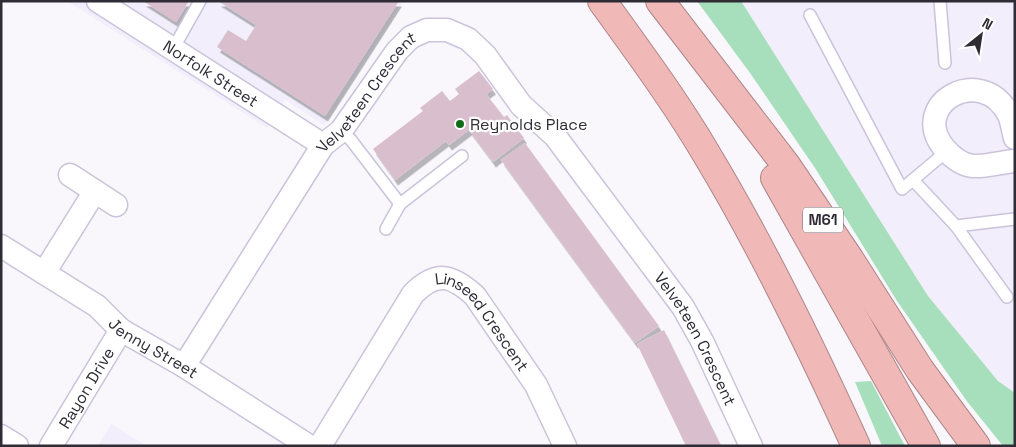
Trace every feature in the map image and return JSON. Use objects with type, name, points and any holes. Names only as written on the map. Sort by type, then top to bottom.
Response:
[{"type":"highway","points":[[602,1],[707,154],[781,288],[856,446]]},
{"type":"highway","name":"M61","points":[[659,1],[769,168],[926,446]]},
{"type":"highway","name":"M61","points":[[659,1],[786,165],[850,260],[920,370],[976,446]]},
{"type":"street","name":"Norfolk Street","points":[[98,1],[172,49],[332,138]]},
{"type":"street","name":"Velveteen Crescent","points":[[184,366],[332,138],[397,51],[411,37],[427,30],[447,30],[468,40],[485,55],[521,105],[555,136],[683,307],[702,341],[751,446]]},
{"type":"street","points":[[1015,138],[1009,116],[992,95],[975,89],[958,91],[944,100],[937,112],[934,125],[937,139],[951,156],[972,166],[1015,161]]},
{"type":"street","points":[[70,175],[116,205]]},
{"type":"street","points":[[44,273],[95,191]]},
{"type":"street","name":"Jenny Street","points":[[1,246],[97,306],[121,330],[184,366],[309,446]]},
{"type":"street","name":"Linseed Crescent","points":[[320,446],[413,294],[426,281],[443,277],[462,284],[475,296],[536,385],[565,446]]},
{"type":"street","name":"Rayon Drive","points":[[50,446],[121,330]]},
{"type":"street","points":[[1,436],[16,446]]},
{"type":"lane","points":[[172,49],[200,1]]},
{"type":"lane","points":[[940,1],[945,63]]},
{"type":"lane","points":[[810,14],[902,189],[947,150]]},
{"type":"lane","points":[[332,138],[351,140],[400,204]]},
{"type":"lane","points":[[386,229],[400,204],[462,156]]},
{"type":"lane","points":[[913,180],[956,226],[1007,297]]},
{"type":"lane","points":[[956,226],[1015,219]]},
{"type":"shaded area","points":[[67,1],[403,1],[324,125],[285,100],[267,128]]},
{"type":"shaded area","points":[[741,1],[1015,1],[1015,393],[998,381],[928,296]]},
{"type":"shaded area","points":[[111,424],[147,446],[98,446]]},
{"type":"green space","points":[[697,1],[741,1],[928,296],[998,381],[1015,393],[1015,446],[1003,446],[966,400],[897,301],[815,168],[750,73]]},
{"type":"green space","points":[[871,381],[905,446],[882,446],[855,382]]},
{"type":"building","points":[[143,1],[189,1],[176,22]]},
{"type":"building","points":[[218,1],[399,1],[325,116],[217,47],[228,30],[246,41],[256,25]]},
{"type":"building","name":"Reynolds Place","points":[[479,71],[493,89],[486,94],[504,117],[507,115],[524,138],[493,162],[469,130],[449,145],[446,141],[395,180],[373,149],[423,111],[420,108],[442,91],[450,101],[459,94],[455,89]]},
{"type":"building","points":[[525,143],[659,326],[635,343],[501,160]]},
{"type":"building","points":[[664,330],[721,446],[686,446],[637,344]]},
{"type":"place","name":"Reynolds Place","points":[[460,124]]}]
